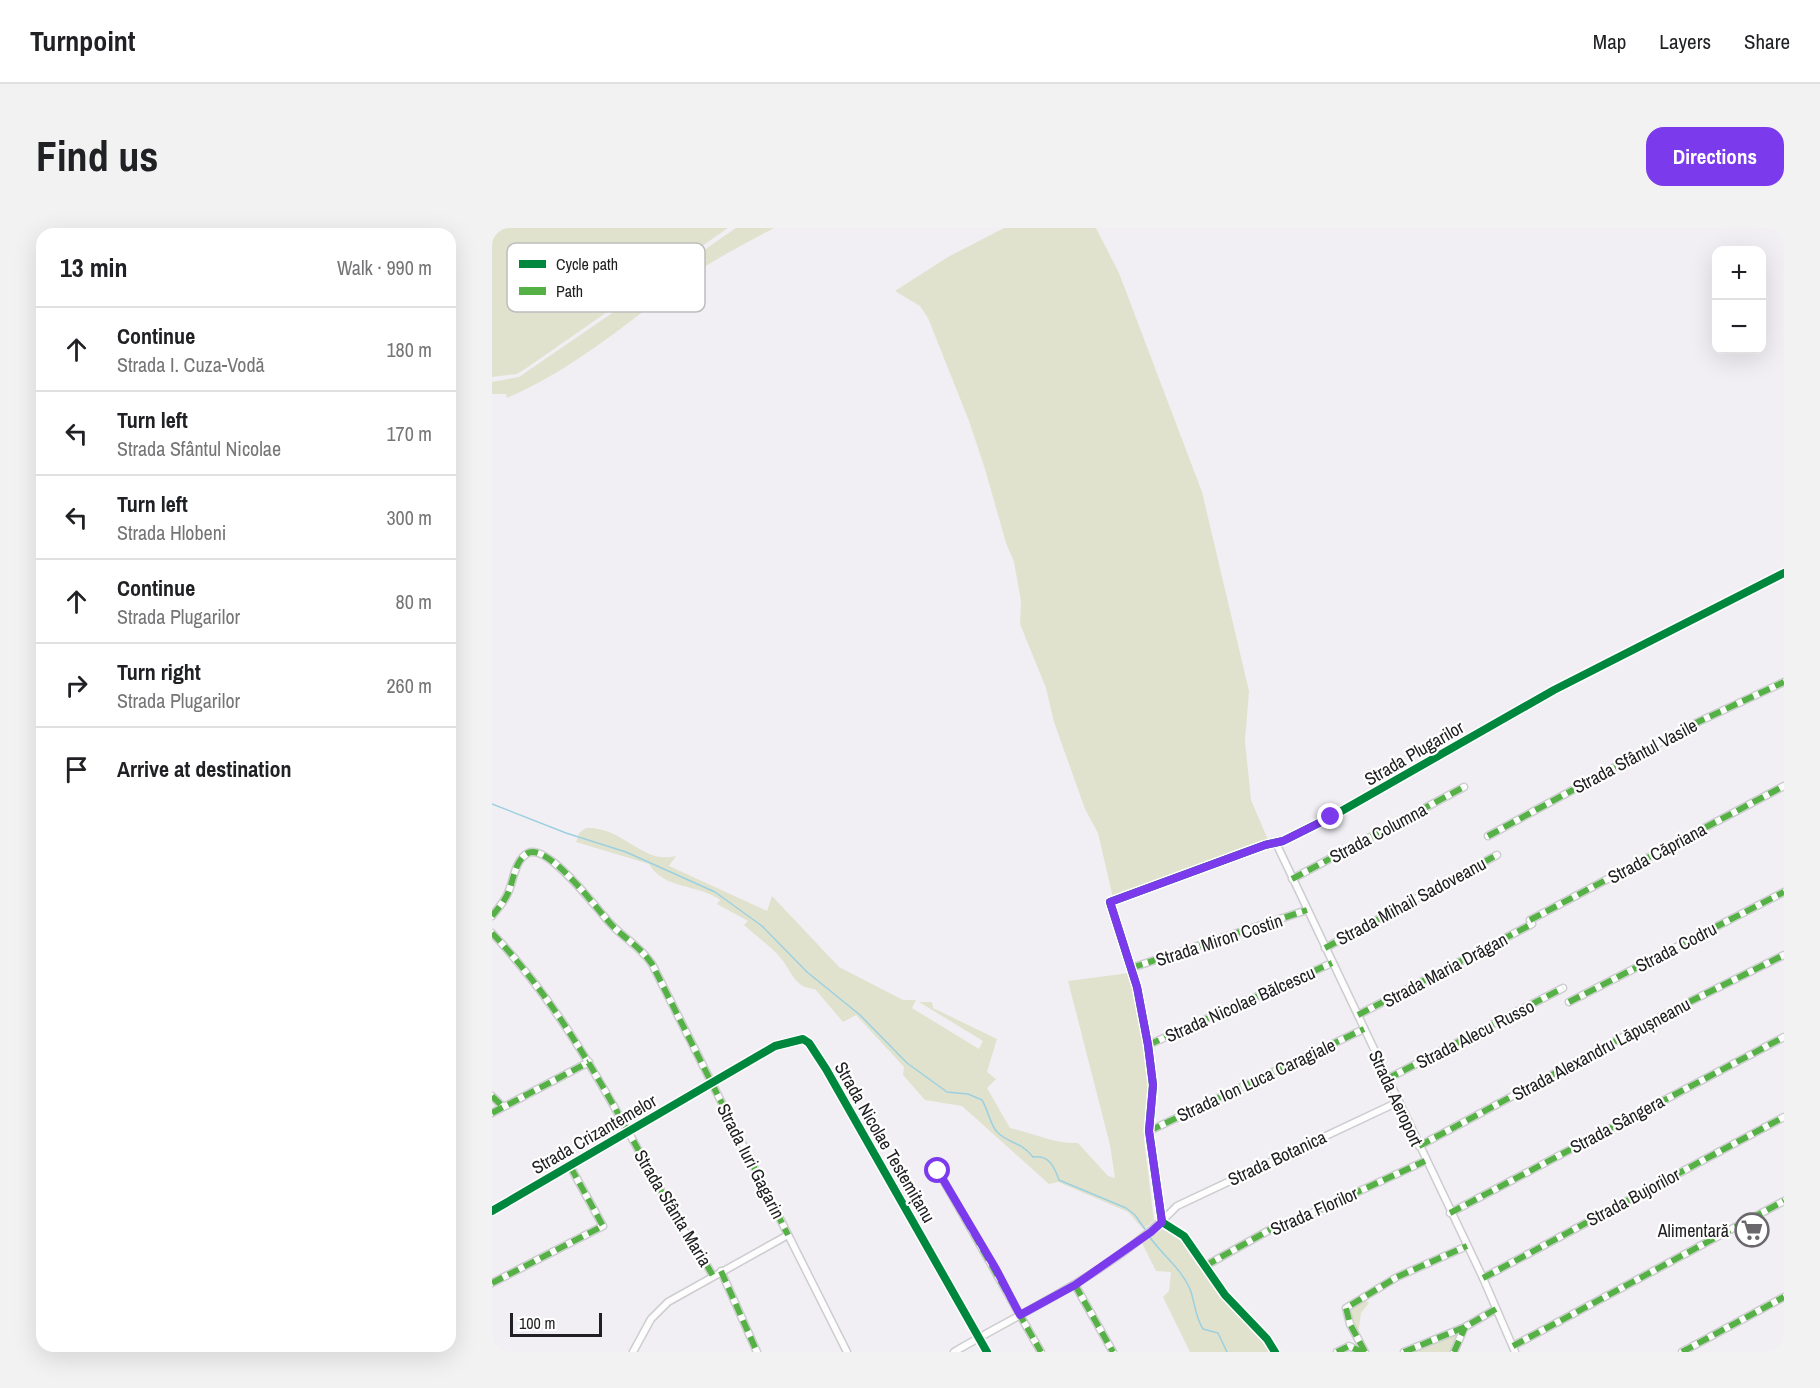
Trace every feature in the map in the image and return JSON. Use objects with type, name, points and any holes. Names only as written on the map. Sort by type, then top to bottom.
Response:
[{"type":"street","name":"Strada Plugarilor","points":[[1131,969],[1110,902],[1276,843],[1348,807],[1554,690],[1784,573]]},
{"type":"street","name":"Strada Sfântul Vasile","points":[[1488,836],[1698,722],[1784,682]]},
{"type":"street","name":"Strada Căpriana","points":[[1531,922],[1784,786]]},
{"type":"street","name":"Strada Columna","points":[[1292,879],[1464,787]]},
{"type":"street","name":"Strada Aeroport","points":[[1276,843],[1425,1161],[1483,1278],[1514,1349]]},
{"type":"street","name":"Strada Iuri Gagarin","points":[[492,916],[507,896],[521,859],[535,852],[554,863],[582,889],[617,930],[641,949],[652,964],[847,1352]]},
{"type":"street","name":"Strada Mihail Sadoveanu","points":[[1325,948],[1497,855]]},
{"type":"street","name":"Strada Codru","points":[[1569,1002],[1784,892]]},
{"type":"street","name":"Strada Miron Costin","points":[[1131,969],[1307,910]]},
{"type":"street","name":"Strada Maria Drăgan","points":[[1358,1016],[1531,922]]},
{"type":"street","name":"Strada Sfânta Maria","points":[[493,935],[544,993],[589,1062],[680,1225],[713,1276]]},
{"type":"street","name":"Strada Alexandru Lăpușneanu","points":[[1419,1146],[1681,1006],[1784,955]]},
{"type":"street","name":"Strada Nicolae Bălcescu","points":[[1148,1045],[1332,963]]},
{"type":"street","points":[[1131,969],[1148,1045],[1153,1085],[1149,1131],[1162,1222],[1184,1236],[1225,1295],[1267,1339],[1275,1352]]},
{"type":"street","name":"Strada Alecu Russo","points":[[1387,1079],[1563,988]]},
{"type":"street","name":"Strada Ion Luca Caragiale","points":[[1149,1131],[1364,1029]]},
{"type":"street","name":"Strada Sângera","points":[[1450,1213],[1784,1037]]},
{"type":"street","name":"Strada Nicolae Testemițanu","points":[[712,1084],[775,1046],[796,1039],[809,1043],[987,1352]]},
{"type":"street","points":[[492,1113],[589,1062]]},
{"type":"street","name":"Strada Crizantemelor","points":[[492,1210],[712,1084]]},
{"type":"street","points":[[492,1096],[502,1106]]},
{"type":"street","name":"Strada Botanica","points":[[954,1352],[1075,1285],[1145,1237],[1178,1206],[1398,1102]]},
{"type":"street","name":"Strada Bujorilor","points":[[1483,1278],[1784,1118]]},
{"type":"street","name":"Strada Florilor","points":[[1205,1266],[1273,1228],[1303,1218],[1425,1161]]},
{"type":"street","points":[[492,1283],[603,1226],[570,1166]]},
{"type":"street","points":[[938,1171],[996,1269],[1041,1352]]},
{"type":"street","points":[[1514,1349],[1784,1201]]},
{"type":"street","points":[[633,1352],[644,1329],[658,1310],[721,1271],[788,1235]]},
{"type":"street","points":[[1364,1352],[1350,1324],[1346,1308],[1397,1277],[1467,1246]]},
{"type":"street","name":"Strada Sfânta Maria","points":[[721,1271],[757,1352]]},
{"type":"street","points":[[1075,1285],[1113,1352]]},
{"type":"street","points":[[1682,1352],[1784,1297]]},
{"type":"street","points":[[1404,1352],[1465,1327],[1496,1309]]},
{"type":"street","points":[[1454,1352],[1465,1327]]},
{"type":"street","points":[[1337,1352],[1349,1346],[1364,1352]]},
{"type":"green space","points":[[492,228],[728,228],[705,244],[507,243],[507,312],[607,312],[517,374],[492,377]]},
{"type":"green space","points":[[736,228],[774,228],[705,267],[705,249]]},
{"type":"green space","points":[[1004,228],[1096,228],[1119,273],[1202,492],[1249,691],[1245,741],[1251,800],[1269,842],[1113,898],[1098,833],[1085,809],[1054,722],[1046,688],[1020,624],[1021,601],[1014,562],[1006,543],[969,421],[928,318],[920,306],[895,291],[948,257]]},
{"type":"green space","points":[[614,312],[642,312],[553,375],[507,398],[506,394],[492,394],[492,382],[519,377]]},
{"type":"green space","points":[[586,828],[611,833],[653,855],[676,856],[669,866],[767,911],[772,896],[839,967],[903,1000],[916,1000],[912,1008],[979,1049],[983,1041],[919,1002],[932,1002],[933,1008],[997,1039],[987,1072],[996,1079],[987,1088],[1010,1128],[1053,1140],[1078,1143],[1108,1176],[1115,1178],[1110,1145],[1068,981],[1129,973],[1146,1043],[1151,1086],[1144,1140],[1154,1221],[1143,1229],[1128,1212],[1058,1182],[1049,1184],[962,1106],[925,1100],[903,1075],[904,1067],[856,1015],[843,1022],[815,989],[797,982],[779,956],[744,925],[748,921],[717,904],[720,900],[712,895],[663,878],[649,864],[576,842],[579,833]]},
{"type":"green space","points":[[1164,1228],[1186,1242],[1219,1293],[1271,1352],[1190,1352],[1163,1297],[1169,1291],[1171,1272],[1156,1271],[1142,1243]]},
{"type":"green space","points":[[1362,1298],[1369,1303],[1361,1313],[1358,1335],[1349,1316],[1355,1303]]},
{"type":"green space","points":[[1460,1332],[1452,1352],[1409,1352]]},
{"type":"waterway","points":[[492,804],[566,833],[626,852],[715,892],[762,926],[807,972],[860,1015],[907,1063],[947,1092],[968,1094],[982,1100],[997,1132],[1024,1148],[1033,1157],[1047,1160],[1053,1166],[1059,1180],[1126,1208],[1135,1215],[1147,1232]]},
{"type":"waterway","points":[[1149,1236],[1186,1281],[1203,1329],[1218,1333],[1227,1352]]},
{"type":"marked path","points":[[1488,836],[1698,722],[1784,682]]},
{"type":"marked path","points":[[1530,920],[1784,786]]},
{"type":"marked path","points":[[1292,879],[1464,787]]},
{"type":"marked path","points":[[492,916],[509,892],[519,861],[528,853],[537,853],[547,858],[572,879],[615,928],[641,951],[652,964],[788,1235]]},
{"type":"marked path","points":[[1325,948],[1497,855]]},
{"type":"marked path","points":[[1569,1002],[1784,892]]},
{"type":"marked path","points":[[1131,968],[1307,910]]},
{"type":"marked path","points":[[1358,1015],[1532,924]]},
{"type":"marked path","points":[[492,933],[544,996],[589,1064],[675,1216],[713,1276]]},
{"type":"marked path","points":[[1419,1146],[1681,1006],[1784,955]]},
{"type":"marked path","points":[[1148,1045],[1332,963]]},
{"type":"marked path","points":[[1387,1079],[1563,988]]},
{"type":"marked path","points":[[1149,1131],[1364,1029]]},
{"type":"marked path","points":[[1450,1213],[1784,1037]]},
{"type":"marked path","points":[[492,1113],[589,1062]]},
{"type":"marked path","points":[[492,1096],[502,1106]]},
{"type":"marked path","points":[[1483,1278],[1784,1117]]},
{"type":"marked path","points":[[1205,1266],[1273,1228],[1303,1217],[1425,1161]]},
{"type":"marked path","points":[[492,1283],[603,1226],[570,1166]]},
{"type":"marked path","points":[[938,1171],[1041,1352]]},
{"type":"marked path","points":[[1513,1346],[1784,1201]]},
{"type":"marked path","points":[[1365,1352],[1350,1324],[1346,1308],[1397,1277],[1467,1246]]},
{"type":"marked path","points":[[721,1271],[757,1352]]},
{"type":"marked path","points":[[1075,1285],[1113,1352]]},
{"type":"marked path","points":[[1682,1352],[1784,1297]]},
{"type":"marked path","points":[[1404,1352],[1465,1327],[1496,1309]]},
{"type":"marked path","points":[[1454,1352],[1465,1327]]},
{"type":"marked path","points":[[1337,1352],[1349,1346],[1362,1352]]},
{"type":"cycle path","points":[[1275,1352],[1267,1339],[1225,1295],[1184,1236],[1162,1222],[1149,1131],[1153,1085],[1148,1045],[1137,987],[1110,902],[1265,845],[1283,841],[1331,817],[1554,690],[1784,573]]},
{"type":"cycle path","points":[[492,1211],[775,1046],[803,1039],[809,1043],[826,1069],[987,1352]]},
{"type":"place","name":"Alimentară","points":[[1752,1230]]},
{"type":"route","points":[[938,1171],[996,1269],[1020,1315],[1093,1274],[1151,1232],[1162,1222],[1159,1215],[1149,1131],[1153,1085],[1137,987],[1110,902],[1265,845],[1283,841],[1331,817]]}]
